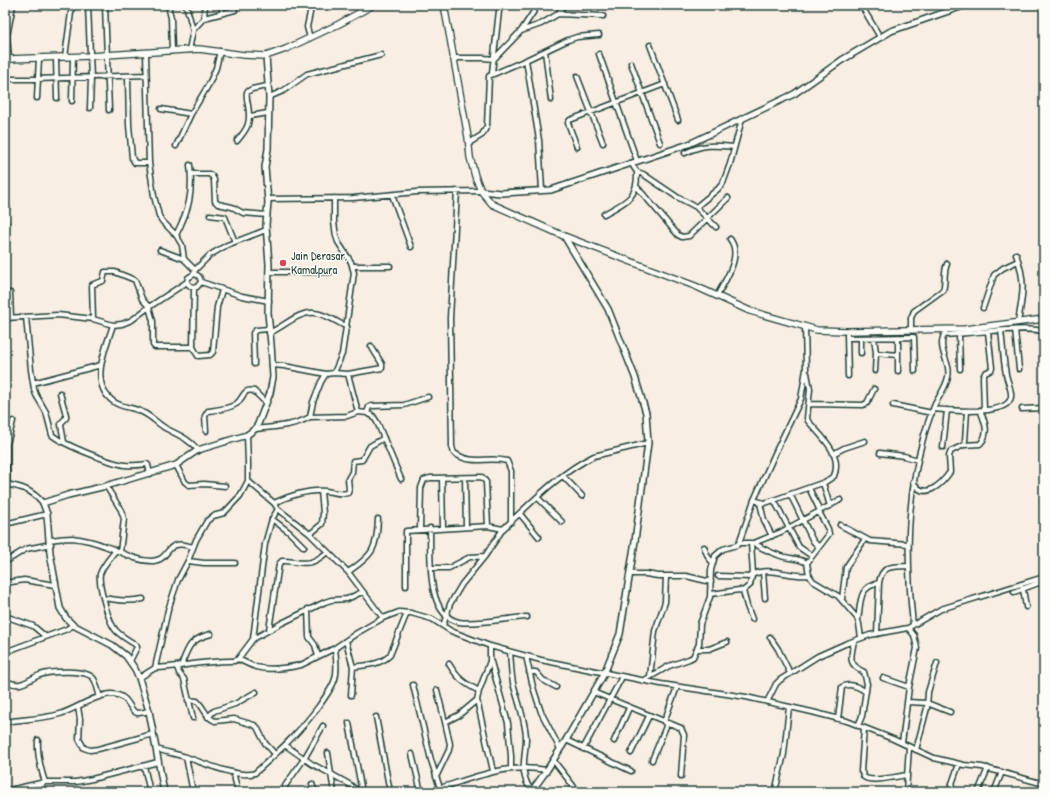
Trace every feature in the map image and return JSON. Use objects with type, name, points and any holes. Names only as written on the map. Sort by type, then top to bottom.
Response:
[{"type":"main road","points":[[444,5],[469,143],[470,157],[475,176],[481,190],[492,204],[564,236],[717,296],[750,311],[817,330],[911,330],[945,332],[1044,319]]},
{"type":"main road","points":[[7,61],[199,49],[244,55],[266,56],[310,38],[370,6]]},
{"type":"street","points":[[7,61],[6,35],[13,5]]},
{"type":"street","points":[[65,57],[72,5]]},
{"type":"street","points":[[88,5],[91,78],[90,108]]},
{"type":"street","points":[[105,5],[109,110]]},
{"type":"street","points":[[168,5],[171,18],[172,51]]},
{"type":"street","points":[[186,5],[193,30],[189,50]]},
{"type":"street","points":[[204,18],[205,5]]},
{"type":"street","points":[[222,5],[222,13]]},
{"type":"street","points":[[309,5],[310,13],[307,27],[310,38]]},
{"type":"street","points":[[494,59],[521,31],[538,5]]},
{"type":"street","points":[[521,31],[541,24],[558,14],[564,5]]},
{"type":"street","points":[[861,5],[880,37]]},
{"type":"street","points":[[268,199],[353,198],[432,191],[481,190],[501,193],[552,190],[689,144],[794,94],[842,60],[891,31],[966,5]]},
{"type":"street","points":[[193,30],[204,18],[236,10]]},
{"type":"street","points":[[492,74],[499,11]]},
{"type":"street","points":[[558,14],[603,16]]},
{"type":"street","points":[[469,143],[482,135],[486,126],[489,76],[576,37],[599,35]]},
{"type":"street","points":[[650,45],[678,120]]},
{"type":"street","points":[[545,51],[550,100]]},
{"type":"street","points":[[176,146],[191,114],[209,84],[216,68],[220,52]]},
{"type":"street","points":[[146,53],[149,163],[154,196],[159,216],[176,235],[182,245],[184,259],[200,277],[201,282]]},
{"type":"street","points":[[599,54],[637,161]]},
{"type":"street","points":[[269,97],[283,91],[307,74],[381,55]]},
{"type":"street","points":[[43,503],[150,474],[176,465],[198,450],[247,435],[255,429],[263,414],[273,377],[268,313],[269,272],[266,230],[268,199],[265,167],[268,149],[269,97],[266,56]]},
{"type":"street","points":[[72,101],[73,57]]},
{"type":"street","points":[[37,98],[39,58]]},
{"type":"street","points":[[56,58],[57,98]]},
{"type":"street","points":[[454,58],[494,59]]},
{"type":"street","points":[[526,60],[539,140],[542,190]]},
{"type":"street","points":[[631,63],[660,143]]},
{"type":"street","points":[[5,79],[128,77],[146,75]]},
{"type":"street","points":[[577,76],[603,143]]},
{"type":"street","points":[[128,77],[128,124],[132,158],[135,163],[149,163]]},
{"type":"street","points":[[577,147],[568,125],[569,121],[665,84]]},
{"type":"street","points":[[237,141],[247,128],[250,116],[247,92],[252,89],[267,86]]},
{"type":"street","points":[[161,109],[191,114]]},
{"type":"street","points":[[250,116],[268,113]]},
{"type":"street","points":[[696,207],[723,183],[730,164],[742,119]]},
{"type":"street","points":[[685,153],[705,146],[734,147]]},
{"type":"street","points":[[604,214],[628,200],[635,191],[637,187],[637,172],[631,163]]},
{"type":"street","points":[[176,235],[189,207],[191,196],[190,165]]},
{"type":"street","points":[[637,172],[643,174],[677,197],[696,207],[716,227]]},
{"type":"street","points":[[191,174],[209,174],[212,176],[214,180],[216,201],[218,204],[232,207],[242,213],[267,215]]},
{"type":"street","points":[[637,187],[678,235],[682,237],[689,236],[728,198]]},
{"type":"street","points":[[457,191],[450,318],[452,447],[454,453],[463,459],[500,459],[507,461],[511,470],[511,522]]},
{"type":"street","points":[[392,195],[411,247]]},
{"type":"street","points":[[334,198],[334,222],[336,236],[338,242],[351,262],[354,273],[342,354],[334,372]]},
{"type":"street","points":[[210,215],[225,217],[235,242]]},
{"type":"street","points":[[5,318],[58,315],[94,319],[113,325],[122,324],[132,320],[187,282],[188,278],[210,255],[235,242],[266,230]]},
{"type":"street","points":[[510,652],[513,681],[525,726],[525,747],[522,768],[527,785],[531,791],[547,770],[566,740],[604,674],[620,634],[648,443],[646,413],[635,377],[608,309],[564,236]]},
{"type":"street","points":[[717,296],[734,260],[735,248],[730,239]]},
{"type":"street","points":[[160,250],[184,259]]},
{"type":"street","points":[[1016,254],[1022,275],[1023,287],[1018,322]]},
{"type":"street","points":[[983,308],[994,275],[1018,261]]},
{"type":"street","points":[[911,330],[911,318],[914,311],[941,292],[944,288],[947,264]]},
{"type":"street","points":[[352,266],[390,266]]},
{"type":"street","points":[[94,319],[92,286],[103,281],[105,272],[115,272],[133,279],[142,299],[149,307],[153,321],[153,345],[155,347],[194,347]]},
{"type":"street","points":[[269,272],[330,272]]},
{"type":"street","points":[[187,282],[189,286],[194,288]]},
{"type":"street","points":[[201,282],[242,296],[269,301]]},
{"type":"street","points":[[194,288],[201,282]]},
{"type":"street","points":[[194,288],[194,347],[198,356],[210,355],[213,352],[217,307],[222,290]]},
{"type":"street","points":[[10,293],[10,318]]},
{"type":"street","points":[[254,364],[253,333],[256,330],[269,331],[305,314],[320,314],[347,327]]},
{"type":"street","points":[[26,317],[33,383],[36,395],[46,412],[52,435],[64,442],[117,464],[133,466],[146,464],[148,465],[150,474]]},
{"type":"street","points":[[113,325],[101,365],[100,377],[105,394],[114,402],[124,407],[146,414],[164,428],[190,441],[198,450]]},
{"type":"street","points":[[754,500],[764,503],[774,500],[823,483],[832,479],[835,473],[833,454],[828,444],[807,418],[810,404],[810,389],[806,369],[805,327]]},
{"type":"street","points":[[893,405],[932,411],[967,411],[1000,408],[1010,402],[1011,397],[1005,372],[1001,330]]},
{"type":"street","points":[[912,625],[908,544],[910,504],[913,481],[932,411],[945,386],[948,376],[948,364],[942,345],[945,332],[959,334],[1001,330],[1036,330],[1044,332]]},
{"type":"street","points":[[1014,330],[1019,369]]},
{"type":"street","points":[[847,331],[848,376]]},
{"type":"street","points":[[913,481],[919,489],[923,491],[931,490],[936,487],[950,472],[949,456],[951,451],[964,445],[980,444],[985,438],[986,428],[982,410],[983,377],[985,373],[992,368],[988,332]]},
{"type":"street","points":[[959,334],[960,369]]},
{"type":"street","points":[[898,337],[898,371]]},
{"type":"street","points":[[847,338],[911,337],[915,339],[915,371]]},
{"type":"street","points":[[861,338],[861,353]]},
{"type":"street","points":[[874,338],[876,353],[875,372]]},
{"type":"street","points":[[272,365],[326,374],[334,372],[348,374],[382,368],[382,364],[371,346]]},
{"type":"street","points":[[876,353],[898,355]]},
{"type":"street","points":[[1044,355],[1044,360]]},
{"type":"street","points":[[33,383],[101,365]]},
{"type":"street","points":[[643,681],[669,666],[693,657],[698,649],[700,644],[700,624],[711,594],[712,563],[715,556],[719,552],[738,545],[739,543],[754,500],[776,448],[801,399],[806,369]]},
{"type":"street","points":[[310,417],[313,402],[326,374]]},
{"type":"street","points":[[348,374],[358,412]]},
{"type":"street","points":[[810,404],[863,405],[867,402],[874,389]]},
{"type":"street","points":[[206,431],[206,416],[208,411],[226,408],[237,404],[246,391],[254,391],[266,403]]},
{"type":"street","points":[[60,393],[66,415],[66,418],[61,423],[64,442]]},
{"type":"street","points":[[367,413],[369,408],[372,406],[404,405],[428,397]]},
{"type":"street","points":[[1022,409],[1044,408]]},
{"type":"street","points":[[943,447],[946,410]]},
{"type":"street","points":[[965,441],[967,411]]},
{"type":"street","points":[[255,429],[289,425],[303,421],[310,417],[347,416],[358,412],[367,413],[373,416],[378,422],[401,479]]},
{"type":"street","points":[[14,421],[7,444],[6,484],[24,488],[39,498],[43,503],[47,514],[50,553],[55,585],[60,608],[66,618],[73,625],[112,645],[126,656],[139,678],[149,711],[164,792]]},
{"type":"street","points":[[155,668],[173,595],[178,580],[194,547],[207,521],[213,516],[224,513],[240,496],[248,481],[247,435]]},
{"type":"street","points":[[274,503],[300,494],[321,491],[348,493],[348,479],[352,472],[353,461],[362,460],[370,446],[384,438]]},
{"type":"street","points":[[833,454],[844,448],[865,441]]},
{"type":"street","points":[[443,626],[450,604],[462,584],[485,556],[503,529],[537,497],[563,476],[594,456],[648,443]]},
{"type":"street","points":[[880,453],[904,456],[918,460]]},
{"type":"street","points":[[176,465],[185,482],[189,485],[204,484],[225,486]]},
{"type":"street","points":[[563,476],[582,496]]},
{"type":"street","points":[[420,529],[422,483],[424,480],[430,478],[482,477],[486,482],[488,526]]},
{"type":"street","points":[[442,478],[443,528]]},
{"type":"street","points":[[465,478],[466,527]]},
{"type":"street","points":[[248,481],[274,503],[278,509],[310,534],[348,572],[362,592],[384,618]]},
{"type":"street","points":[[823,483],[830,506]]},
{"type":"street","points":[[106,486],[121,510],[124,519],[118,551],[104,566],[100,574],[99,582],[114,628],[118,633],[136,645],[136,650],[130,661]]},
{"type":"street","points":[[809,488],[829,532],[807,563],[809,575],[813,581],[842,599],[858,620]]},
{"type":"street","points":[[310,534],[322,524],[323,513],[321,491]]},
{"type":"street","points":[[790,494],[813,541],[819,547]]},
{"type":"street","points":[[537,497],[562,522]]},
{"type":"street","points":[[774,500],[799,547],[812,556]]},
{"type":"street","points":[[739,543],[753,543],[772,536],[803,521],[840,500]]},
{"type":"street","points":[[760,503],[764,520],[772,536]]},
{"type":"street","points":[[253,639],[265,544],[272,519],[278,509]]},
{"type":"street","points":[[5,524],[47,514]]},
{"type":"street","points":[[520,514],[539,538]]},
{"type":"street","points":[[348,572],[363,562],[370,555],[376,538],[378,518]]},
{"type":"street","points":[[272,519],[289,532],[304,547]]},
{"type":"street","points":[[840,525],[865,539],[875,542],[908,544]]},
{"type":"street","points":[[406,586],[405,533],[408,530],[488,526],[503,529]]},
{"type":"street","points":[[430,528],[432,586],[434,594],[446,616],[460,622],[478,622],[527,617]]},
{"type":"street","points":[[5,562],[26,549],[50,542],[72,538],[104,545],[142,560],[152,561],[163,558],[173,546],[183,544],[194,547]]},
{"type":"street","points":[[842,599],[846,566],[865,539]]},
{"type":"street","points":[[753,543],[769,552],[802,560],[807,563]]},
{"type":"street","points":[[711,594],[739,590],[743,591],[750,585],[752,576],[753,543]]},
{"type":"street","points":[[704,547],[712,563]]},
{"type":"street","points":[[269,630],[278,564],[282,560],[305,563],[311,562],[328,552]]},
{"type":"street","points":[[432,568],[449,568],[470,557],[485,556]]},
{"type":"street","points":[[188,561],[204,563],[235,563]]},
{"type":"street","points":[[877,634],[880,576],[886,569],[891,567],[909,566]]},
{"type":"street","points":[[718,576],[752,576],[763,572],[778,572],[799,576],[809,575]]},
{"type":"street","points":[[763,572],[765,598]]},
{"type":"street","points":[[630,574],[693,577],[711,582]]},
{"type":"street","points":[[650,677],[655,631],[665,602],[666,576]]},
{"type":"street","points":[[767,702],[776,684],[780,680],[818,656],[861,638],[908,628],[936,611],[958,602],[1043,579]]},
{"type":"street","points":[[1014,592],[1043,579]]},
{"type":"street","points":[[1043,579],[1044,589]]},
{"type":"street","points":[[5,583],[24,580],[55,585]]},
{"type":"street","points":[[861,638],[858,620],[861,599],[864,590],[870,585],[879,583]]},
{"type":"street","points":[[1023,589],[1026,607]]},
{"type":"street","points":[[743,591],[752,619]]},
{"type":"street","points":[[238,660],[253,639],[269,630],[308,609],[331,600],[347,599],[362,592]]},
{"type":"street","points":[[103,598],[122,601],[143,599]]},
{"type":"street","points":[[308,609],[309,637],[315,645],[318,656]]},
{"type":"street","points":[[139,678],[155,668],[198,663],[238,660],[257,667],[271,669],[301,665],[335,648],[384,618],[399,612],[408,613],[432,619],[451,632],[510,652],[604,674],[746,697],[838,719],[864,728],[934,758],[988,768],[1044,784]]},
{"type":"street","points":[[353,667],[380,662],[386,659],[390,655],[408,613]]},
{"type":"street","points":[[5,616],[33,626],[45,636]]},
{"type":"street","points":[[5,652],[67,629],[73,625]]},
{"type":"street","points":[[902,744],[909,687],[917,648],[914,635],[908,628]]},
{"type":"street","points":[[193,718],[184,679],[179,674],[179,666],[191,643],[200,637],[211,634]]},
{"type":"street","points":[[770,637],[790,673]]},
{"type":"street","points":[[346,641],[353,667],[351,695]]},
{"type":"street","points":[[854,641],[851,658],[852,664],[865,674],[867,684],[862,716],[858,726]]},
{"type":"street","points":[[698,649],[709,649],[728,642]]},
{"type":"street","points":[[490,646],[490,661],[508,723],[511,769]]},
{"type":"street","points":[[156,749],[234,772],[248,774],[255,773],[286,745],[310,718],[332,686],[336,666],[335,648]]},
{"type":"street","points":[[526,656],[529,672],[541,712],[560,749]]},
{"type":"street","points":[[490,661],[477,700],[493,771]]},
{"type":"street","points":[[916,750],[927,703],[928,692],[937,663]]},
{"type":"street","points":[[449,664],[460,679],[479,691]]},
{"type":"street","points":[[5,681],[13,684],[22,684],[41,674],[75,672],[92,677],[100,697]]},
{"type":"street","points":[[529,672],[536,672],[543,680],[556,687]]},
{"type":"street","points":[[583,749],[622,677]]},
{"type":"street","points":[[883,678],[909,687]]},
{"type":"street","points":[[413,685],[439,790]]},
{"type":"street","points":[[838,719],[842,687],[848,685],[856,686],[866,692]]},
{"type":"street","points":[[652,760],[677,687]]},
{"type":"street","points":[[436,690],[445,722],[450,750],[436,777]]},
{"type":"street","points":[[208,717],[214,711],[235,704],[256,692]]},
{"type":"street","points":[[593,692],[665,723],[681,728],[684,735],[681,776]]},
{"type":"street","points":[[5,722],[47,717],[78,707],[109,694],[121,696],[126,700],[134,712],[149,711]]},
{"type":"street","points":[[188,700],[197,701],[208,717],[215,722],[234,720],[254,725],[257,727],[265,743],[275,754]]},
{"type":"street","points":[[445,722],[459,715],[477,700]]},
{"type":"street","points":[[907,702],[927,703],[950,712]]},
{"type":"street","points":[[78,707],[80,719],[79,738],[84,748],[90,750],[98,749],[153,734]]},
{"type":"street","points":[[775,792],[784,754],[788,707]]},
{"type":"street","points":[[614,741],[629,708]]},
{"type":"street","points":[[631,753],[649,716]]},
{"type":"street","points":[[376,717],[390,792]]},
{"type":"street","points":[[349,723],[362,792]]},
{"type":"street","points":[[288,792],[285,790],[285,786],[304,759],[323,726]]},
{"type":"street","points":[[864,728],[861,771],[863,776],[868,779],[877,779],[907,775]]},
{"type":"street","points":[[38,740],[39,764],[43,782],[42,792]]},
{"type":"street","points":[[566,740],[631,771]]},
{"type":"street","points":[[286,745],[304,759],[349,784],[359,792]]},
{"type":"street","points":[[906,792],[909,747]]},
{"type":"street","points":[[328,753],[334,792]]},
{"type":"street","points":[[412,754],[421,792]]},
{"type":"street","points":[[186,757],[193,792]]},
{"type":"street","points":[[553,760],[578,792]]},
{"type":"street","points":[[5,792],[43,782],[76,782],[92,779],[158,762]]},
{"type":"street","points":[[949,792],[960,764]]},
{"type":"street","points":[[144,766],[150,792]]},
{"type":"street","points":[[433,792],[493,771],[522,768],[547,770]]},
{"type":"street","points":[[978,792],[988,768]]},
{"type":"street","points":[[234,772],[238,792]]},
{"type":"street","points":[[994,792],[1002,772]]},
{"type":"street","points":[[312,784],[315,792]]},
{"type":"street","points":[[349,784],[351,792]]},
{"type":"place","name":"Jain Derasar, Kamalpura","points":[[283,263]]}]
